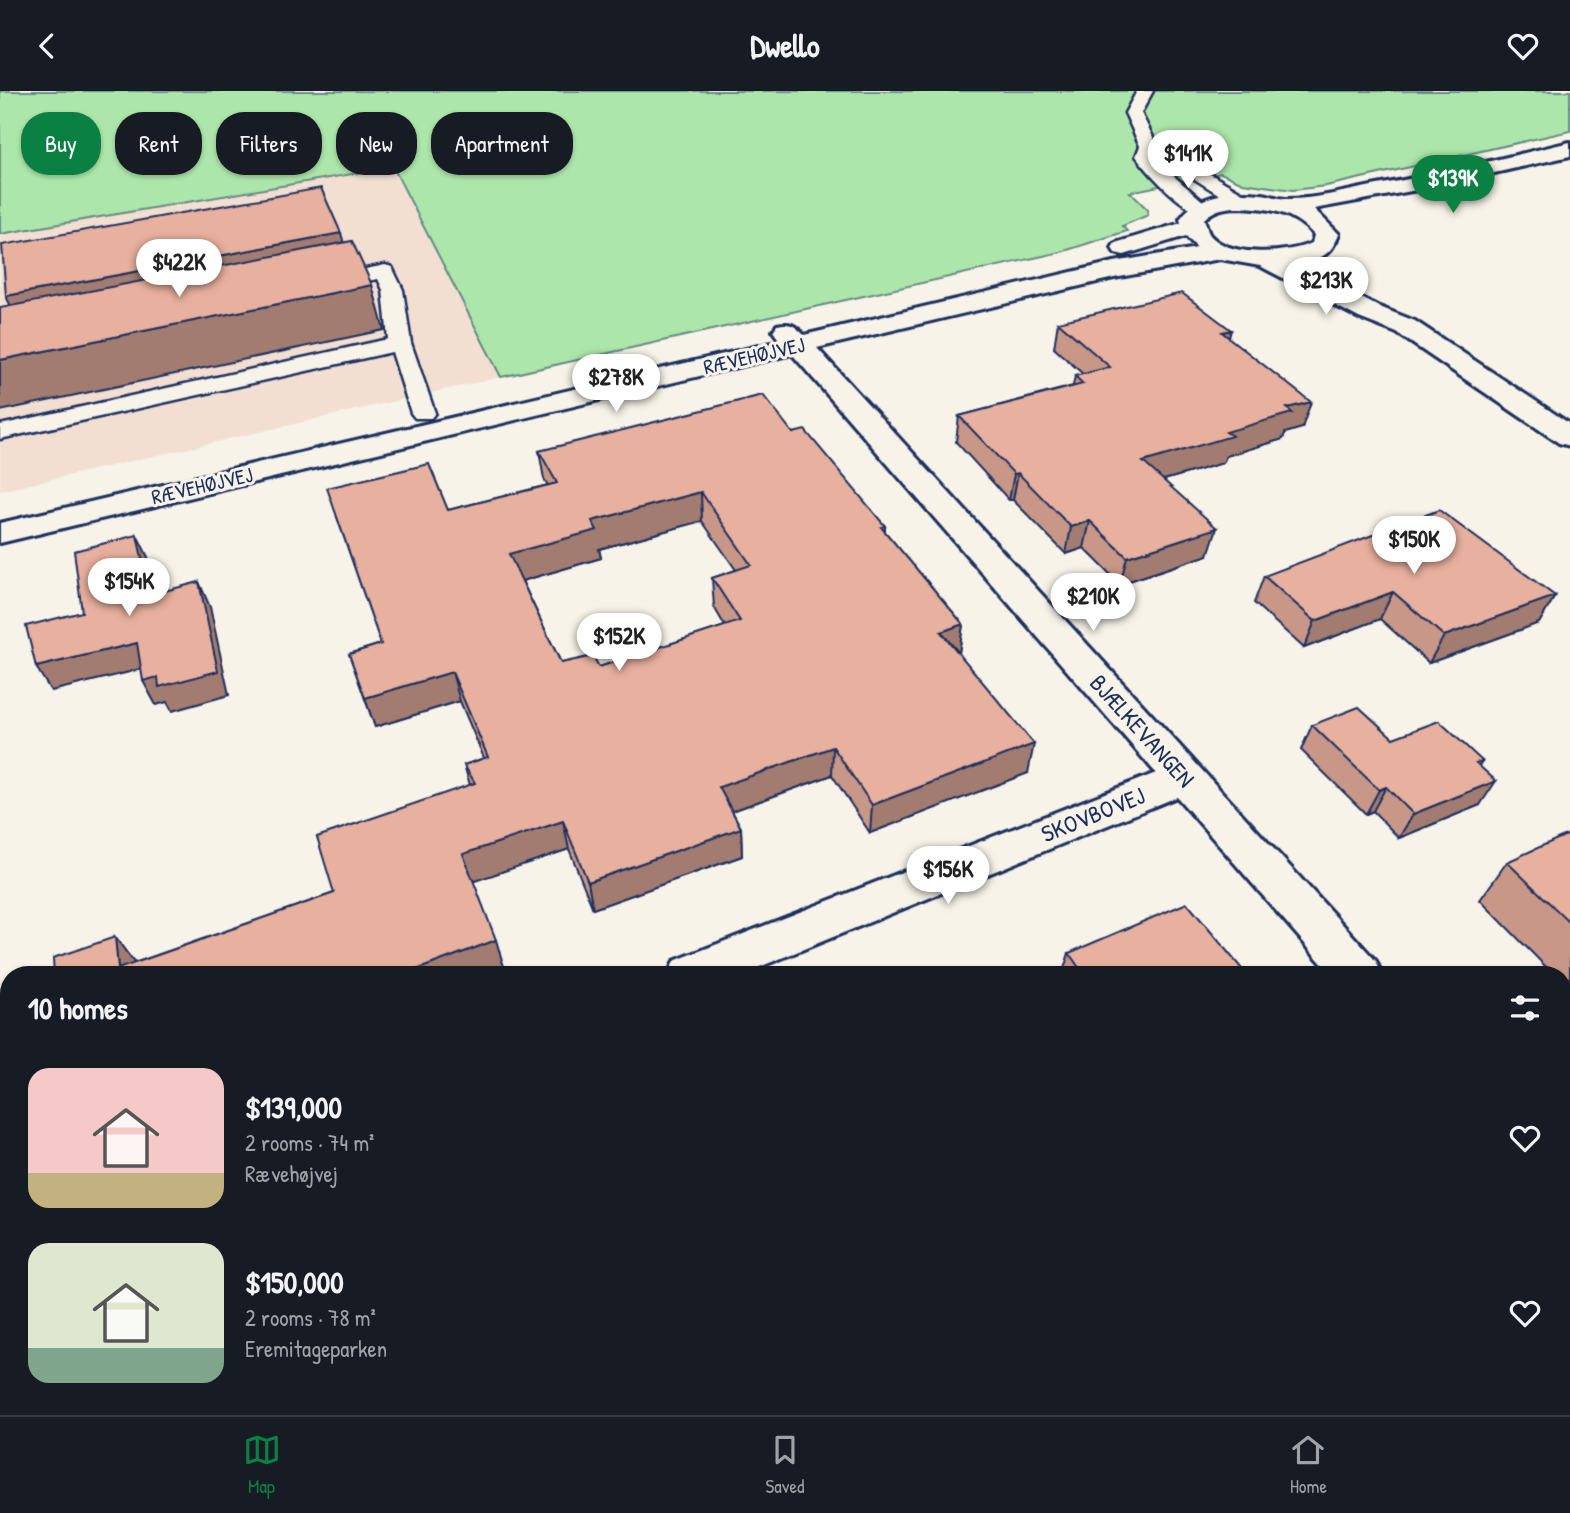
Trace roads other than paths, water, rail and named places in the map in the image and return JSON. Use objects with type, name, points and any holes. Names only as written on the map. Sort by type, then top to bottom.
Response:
[{"type":"street","points":[[1285,206],[1427,182],[1570,149]]},
{"type":"street","points":[[1197,218],[1202,240],[1223,251],[1267,260],[1291,260],[1354,220],[1570,163]]},
{"type":"street","name":"RÆVEHØJVEJ","points":[[0,533],[793,337],[1096,257],[1197,218],[1218,202],[1241,200],[1285,206]]},
{"type":"street","points":[[1285,206],[1311,216],[1321,241],[1344,272],[1389,306],[1406,327]]},
{"type":"street","name":"RÆVEHØJVEJ","points":[[0,511],[423,413],[1114,270],[1223,251]]},
{"type":"street","points":[[1267,260],[1368,312],[1406,327],[1570,437]]},
{"type":"street","name":"BJÆLKEVANGEN","points":[[793,337],[1352,966]]},
{"type":"street","name":"SKOVBOVEJ","points":[[713,966],[1184,778]]},
{"type":"lane","points":[[1145,91],[1133,113],[1149,144],[1168,153],[1198,175],[1241,200]]},
{"type":"lane","points":[[1149,144],[1145,156],[1197,218]]},
{"type":"lane","points":[[305,287],[385,271],[393,290],[400,342],[423,413]]},
{"type":"lane","points":[[0,432],[376,350],[400,342]]}]
